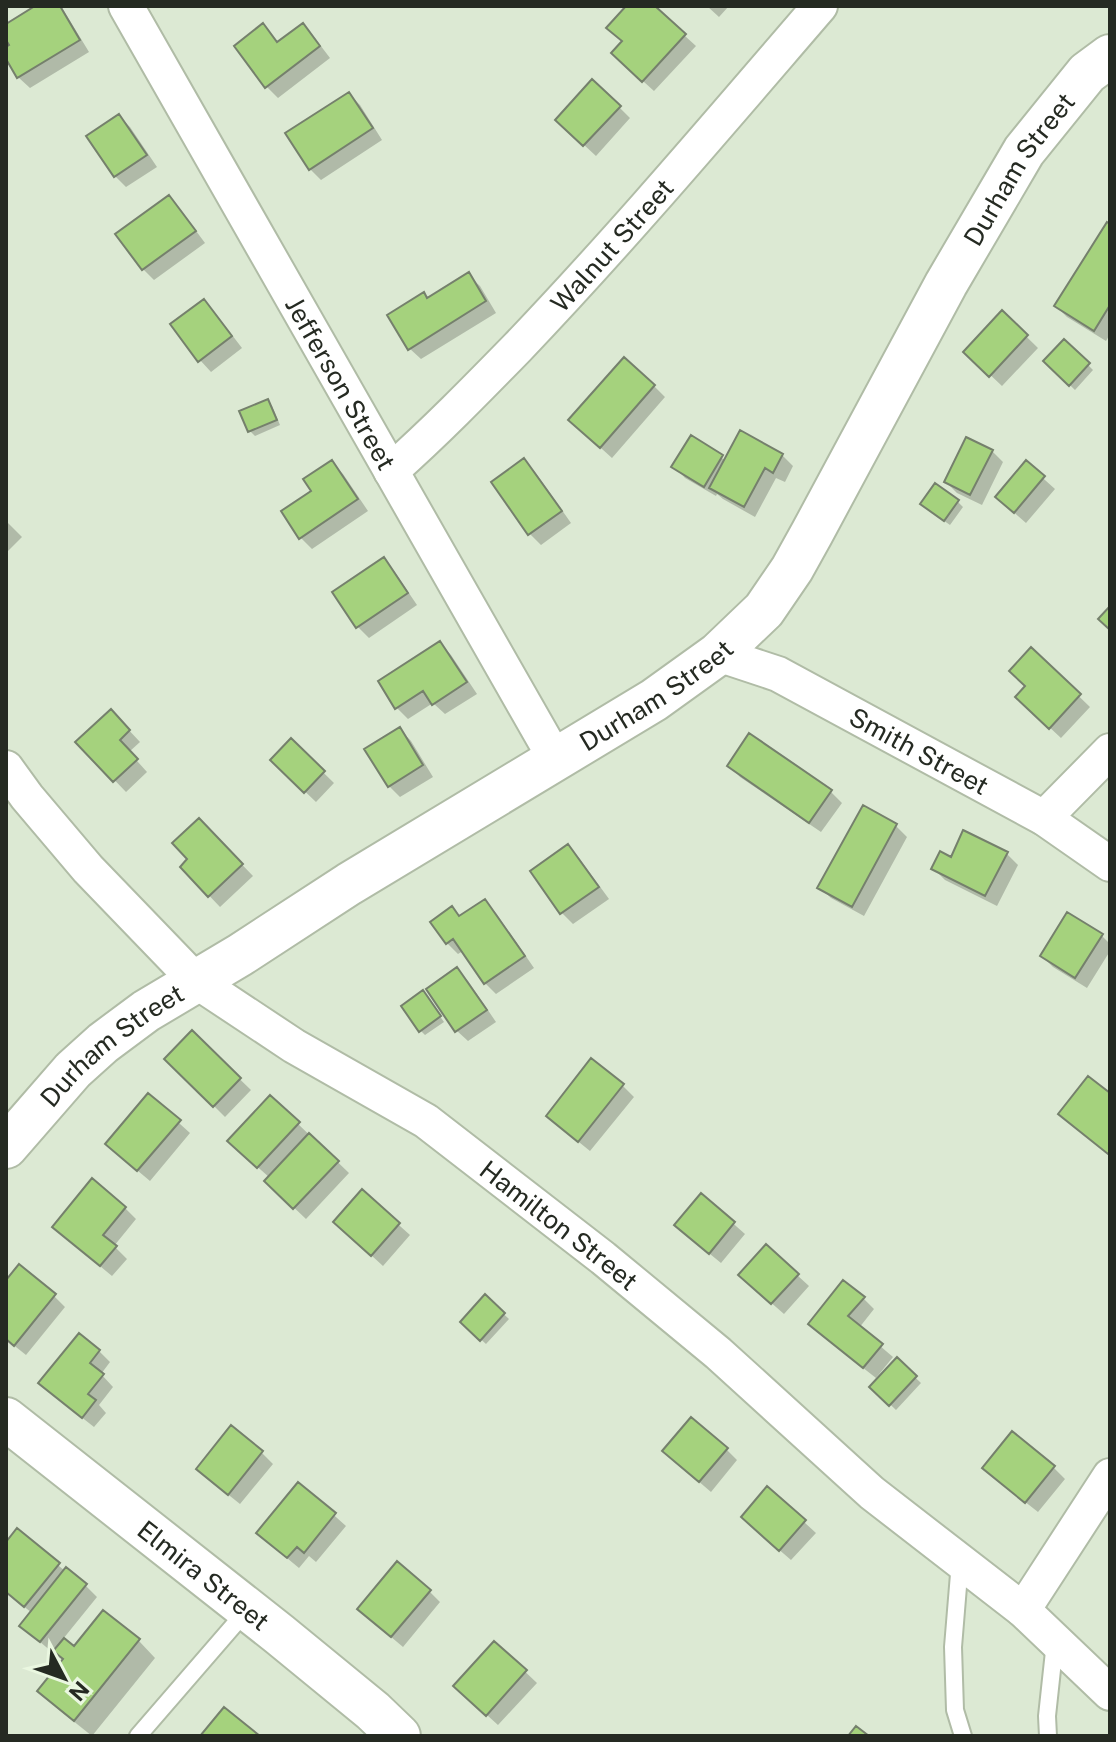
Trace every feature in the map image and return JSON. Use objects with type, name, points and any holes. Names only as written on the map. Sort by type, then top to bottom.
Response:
[{"type":"street","name":"Jefferson Street","points":[[126,6],[556,760]]},
{"type":"street","name":"Walnut Street","points":[[391,471],[438,430],[576,287],[820,6]]},
{"type":"street","name":"Durham Street","points":[[6,1147],[73,1070],[146,1011],[654,700],[718,654],[764,610],[792,569],[946,284],[1024,151],[1087,73],[1110,56]]},
{"type":"street","name":"Smith Street","points":[[718,654],[778,674],[1044,818],[1110,864]]},
{"type":"street","points":[[1044,818],[1110,751]]},
{"type":"street","name":"Hamilton Street","points":[[6,768],[88,869],[196,981],[294,1046],[426,1121],[603,1258],[718,1353],[872,1493],[1023,1610],[1110,1693]]},
{"type":"street","name":"Elmira Street","points":[[6,1419],[248,1609],[399,1736]]},
{"type":"street","points":[[1023,1610],[1110,1476]]},
{"type":"lane","points":[[960,1562],[953,1647],[955,1710],[963,1736]]},
{"type":"lane","points":[[138,1736],[248,1609]]},
{"type":"lane","points":[[1048,1736],[1047,1716],[1055,1641]]},
{"type":"building","points":[[35,6],[60,6],[80,40],[17,78],[6,59],[6,47],[9,45],[6,24]]},
{"type":"building","points":[[626,6],[655,6],[686,34],[642,82],[611,53],[622,41],[606,28]]},
{"type":"building","points":[[263,23],[277,42],[303,23],[320,46],[265,88],[234,46]]},
{"type":"building","points":[[592,79],[621,106],[583,146],[555,120]]},
{"type":"building","points":[[349,92],[373,128],[309,170],[285,133]]},
{"type":"building","points":[[119,114],[147,155],[114,177],[86,136]]},
{"type":"building","points":[[169,195],[196,231],[142,270],[115,234]]},
{"type":"building","points":[[1107,222],[1110,224],[1110,305],[1094,331],[1054,306]]},
{"type":"building","points":[[469,272],[486,301],[408,350],[387,315],[424,292],[427,298]]},
{"type":"building","points":[[204,299],[232,336],[198,362],[170,324]]},
{"type":"building","points":[[1002,310],[1028,335],[989,377],[963,352]]},
{"type":"building","points":[[1064,339],[1090,363],[1069,386],[1043,361]]},
{"type":"building","points":[[624,357],[655,385],[600,448],[568,420]]},
{"type":"building","points":[[268,399],[277,420],[248,432],[239,411]]},
{"type":"building","points":[[740,430],[783,454],[773,473],[765,468],[744,507],[709,488]]},
{"type":"building","points":[[691,435],[723,455],[704,487],[671,467]]},
{"type":"building","points":[[966,437],[993,450],[970,495],[944,482]]},
{"type":"building","points":[[524,458],[562,511],[528,535],[491,482]]},
{"type":"building","points":[[332,460],[358,499],[299,539],[281,511],[311,491],[303,479]]},
{"type":"building","points":[[1026,460],[1045,476],[1014,513],[995,497]]},
{"type":"building","points":[[935,483],[959,500],[944,521],[920,504]]},
{"type":"building","points":[[384,557],[408,593],[356,628],[332,592]]},
{"type":"building","points":[[1110,606],[1110,630],[1098,619]]},
{"type":"building","points":[[440,641],[467,682],[432,705],[423,691],[395,709],[378,681]]},
{"type":"building","points":[[1031,647],[1081,694],[1049,729],[1015,697],[1025,686],[1009,671]]},
{"type":"building","points":[[111,709],[130,730],[120,740],[138,759],[113,782],[75,742]]},
{"type":"building","points":[[400,727],[423,765],[388,787],[364,749]]},
{"type":"building","points":[[749,733],[832,790],[809,823],[727,766]]},
{"type":"building","points":[[291,738],[325,771],[304,793],[270,760]]},
{"type":"building","points":[[863,805],[897,824],[852,907],[817,888]]},
{"type":"building","points":[[199,818],[243,864],[208,897],[180,867],[187,859],[172,843]]},
{"type":"building","points":[[963,830],[1008,852],[985,896],[931,869],[940,851],[951,857]]},
{"type":"building","points":[[568,844],[599,887],[560,914],[530,871]]},
{"type":"building","points":[[485,899],[525,956],[484,984],[453,939],[446,944],[430,922],[452,906],[459,916]]},
{"type":"building","points":[[1067,912],[1103,934],[1075,978],[1040,956]]},
{"type":"building","points":[[457,967],[487,1010],[455,1032],[426,989]]},
{"type":"building","points":[[423,990],[441,1016],[419,1032],[401,1006]]},
{"type":"building","points":[[192,1030],[241,1078],[213,1107],[164,1059]]},
{"type":"building","points":[[591,1058],[624,1084],[578,1142],[546,1116]]},
{"type":"building","points":[[1088,1076],[1110,1093],[1108,1154],[1058,1114]]},
{"type":"building","points":[[148,1093],[181,1120],[137,1171],[105,1144]]},
{"type":"building","points":[[270,1095],[300,1122],[257,1168],[227,1141]]},
{"type":"building","points":[[309,1133],[339,1161],[293,1209],[264,1181]]},
{"type":"building","points":[[92,1178],[126,1207],[103,1235],[117,1246],[100,1266],[52,1227]]},
{"type":"building","points":[[362,1189],[400,1223],[371,1256],[333,1222]]},
{"type":"building","points":[[701,1193],[735,1222],[709,1254],[674,1225]]},
{"type":"building","points":[[766,1244],[799,1274],[771,1304],[738,1275]]},
{"type":"building","points":[[19,1264],[56,1294],[14,1346],[6,1339],[6,1280]]},
{"type":"building","points":[[843,1280],[865,1297],[848,1316],[883,1344],[863,1368],[808,1324]]},
{"type":"building","points":[[485,1294],[505,1313],[480,1341],[460,1322]]},
{"type":"building","points":[[79,1333],[100,1350],[90,1363],[104,1374],[88,1394],[96,1400],[82,1418],[38,1383]]},
{"type":"building","points":[[897,1357],[917,1376],[889,1406],[869,1387]]},
{"type":"building","points":[[691,1417],[728,1448],[699,1482],[662,1451]]},
{"type":"building","points":[[231,1425],[263,1451],[228,1495],[196,1469]]},
{"type":"building","points":[[1012,1431],[1055,1466],[1025,1503],[982,1468]]},
{"type":"building","points":[[298,1482],[336,1513],[304,1553],[297,1547],[287,1558],[256,1533]]},
{"type":"building","points":[[767,1486],[806,1520],[779,1551],[741,1517]]},
{"type":"building","points":[[17,1528],[60,1563],[24,1607],[6,1592],[6,1542]]},
{"type":"building","points":[[397,1561],[431,1590],[391,1637],[357,1609]]},
{"type":"building","points":[[66,1567],[87,1584],[40,1642],[19,1626]]},
{"type":"building","points":[[103,1610],[140,1639],[74,1721],[37,1691],[63,1659],[53,1651],[64,1638],[74,1646]]},
{"type":"building","points":[[494,1641],[527,1670],[486,1716],[453,1686]]},
{"type":"building","points":[[224,1707],[260,1736],[200,1736]]},
{"type":"building","points":[[856,1726],[869,1736],[848,1736]]}]
